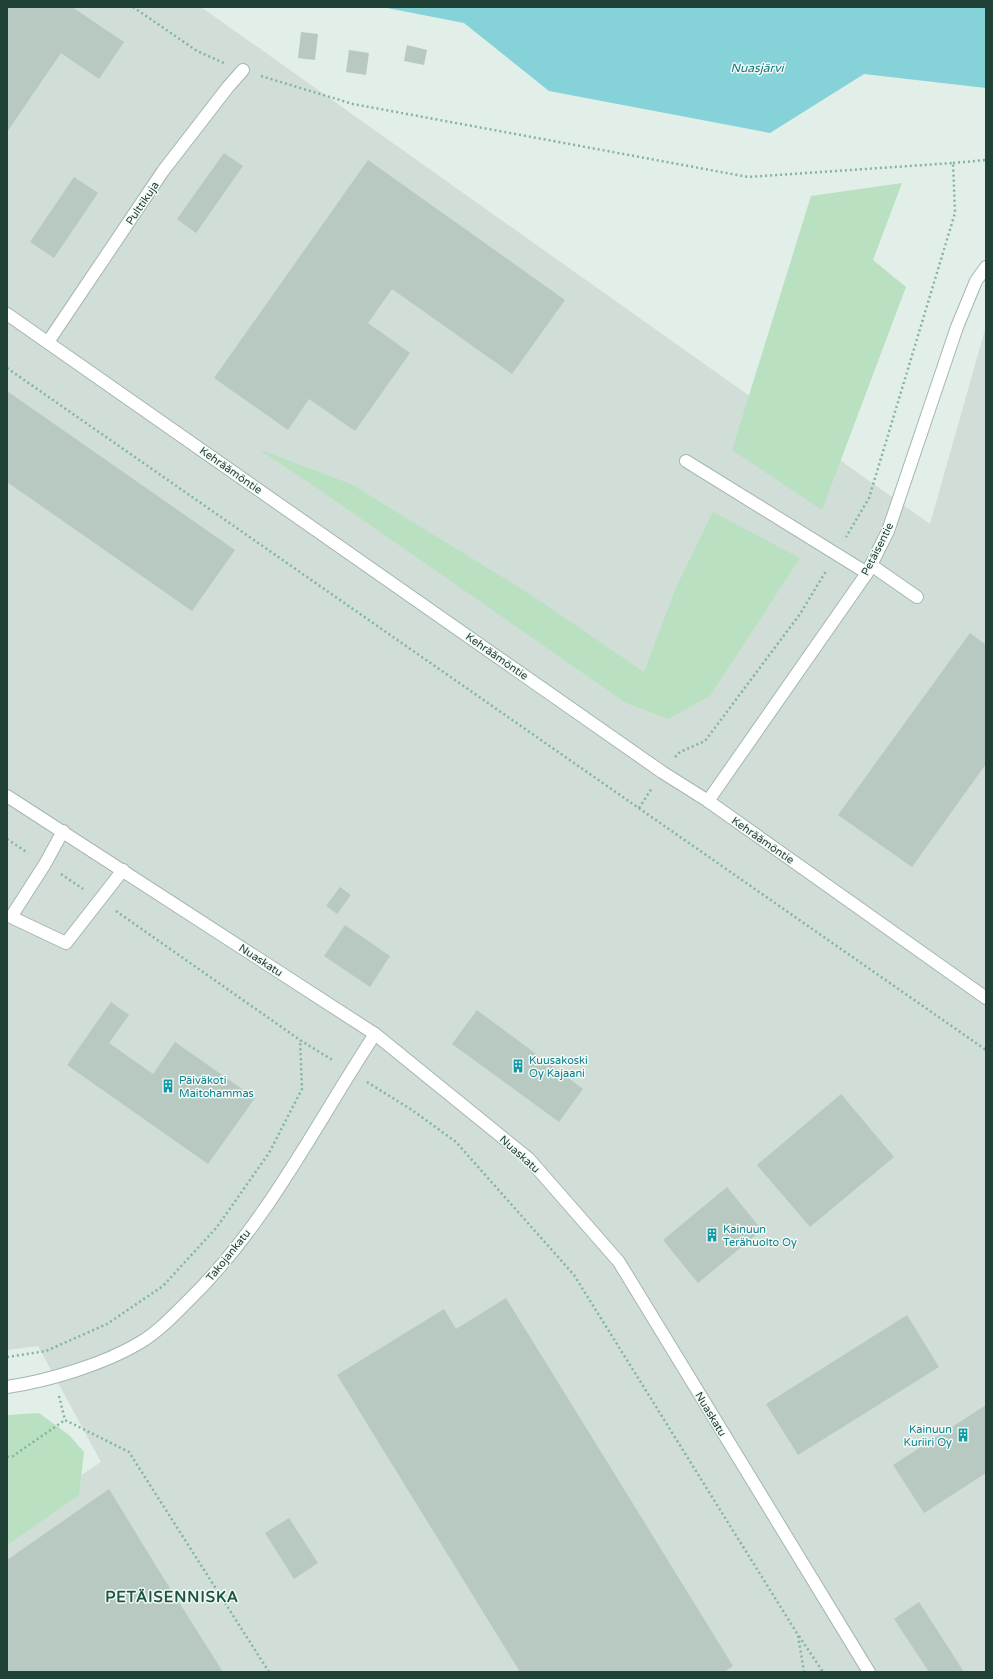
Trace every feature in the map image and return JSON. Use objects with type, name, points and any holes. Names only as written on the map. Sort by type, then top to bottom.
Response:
[{"type":"street","name":"Pulttikuja","points":[[48,342],[163,171],[228,87],[243,70]]},
{"type":"street","name":"Petäisentie","points":[[708,801],[869,569],[888,531],[957,327],[976,281],[986,267]]},
{"type":"street","name":"Kehräämöntie","points":[[7,314],[662,772],[708,801],[986,998]]},
{"type":"street","points":[[686,461],[836,554],[869,569],[918,597]]},
{"type":"street","name":"Nuaskatu","points":[[7,796],[63,830],[375,1034],[529,1159],[619,1262],[869,1672]]},
{"type":"street","points":[[63,830],[46,864],[11,917],[66,943],[123,870]]},
{"type":"street","name":"Takojankatu","points":[[7,1387],[28,1384],[53,1377],[111,1357],[141,1342],[165,1323],[210,1280],[239,1244],[298,1161],[350,1071],[375,1034]]},
{"type":"path","points":[[133,7],[197,51],[243,70],[353,104],[748,177],[986,160]]},
{"type":"path","points":[[639,808],[662,772],[680,752],[705,741],[800,614],[869,498],[954,214],[953,163]]},
{"type":"path","points":[[7,368],[986,1050]]},
{"type":"path","points":[[7,839],[100,900],[300,1040],[412,1110],[456,1142],[574,1275],[798,1635],[823,1672]]},
{"type":"path","points":[[7,1357],[46,1351],[107,1324],[163,1286],[217,1227],[269,1153],[302,1089],[300,1040]]},
{"type":"path","points":[[46,1351],[53,1377]]},
{"type":"path","points":[[57,1391],[65,1420],[129,1452],[269,1672]]},
{"type":"path","points":[[7,1457],[13,1456],[65,1420]]},
{"type":"path","points":[[798,1635],[804,1672]]},
{"type":"shaded area","points":[[7,7],[201,7],[930,524],[986,326],[986,1672],[7,1672],[7,1525],[101,1462],[38,1346],[7,1350]]},
{"type":"green space","points":[[902,183],[873,260],[906,287],[822,510],[732,450],[811,196]]},
{"type":"green space","points":[[258,449],[351,484],[530,594],[644,672],[677,585],[713,512],[800,558],[710,696],[668,719],[626,703],[314,486]]},
{"type":"green space","points":[[39,1413],[69,1435],[84,1452],[79,1495],[7,1545],[7,1415]]},
{"type":"water","name":"Nuasjärvi","points":[[382,7],[986,7],[986,88],[864,74],[770,133],[549,91],[464,23]]},
{"type":"building","points":[[7,7],[72,7],[124,42],[99,79],[61,53],[7,132]]},
{"type":"building","points":[[301,32],[318,34],[315,60],[298,58]]},
{"type":"building","points":[[407,45],[427,50],[424,65],[404,61]]},
{"type":"building","points":[[349,50],[369,53],[366,75],[346,72]]},
{"type":"building","points":[[224,153],[243,166],[196,233],[177,219]]},
{"type":"building","points":[[368,160],[565,300],[512,374],[392,289],[368,323],[410,353],[355,431],[309,399],[288,430],[214,378]]},
{"type":"building","points":[[74,177],[98,193],[54,258],[30,242]]},
{"type":"building","points":[[7,391],[235,550],[192,611],[7,482]]},
{"type":"building","points":[[970,633],[986,645],[986,764],[912,867],[838,815]]},
{"type":"building","points":[[340,887],[351,895],[337,914],[326,906]]},
{"type":"building","points":[[345,925],[390,956],[370,987],[324,956]]},
{"type":"building","name":"Päiväkoti Maitohammas","points":[[111,1002],[129,1015],[109,1043],[153,1074],[175,1042],[255,1098],[208,1164],[67,1065]]},
{"type":"building","name":"Kuusakoski Oy Kajaani","points":[[477,1010],[583,1089],[559,1122],[452,1044]]},
{"type":"building","points":[[841,1094],[894,1157],[810,1227],[757,1165]]},
{"type":"building","name":"Kainuun Terähuolto Oy","points":[[727,1187],[762,1230],[698,1283],[663,1240]]},
{"type":"building","points":[[506,1298],[733,1666],[724,1672],[520,1672],[337,1375],[444,1309],[456,1329]]},
{"type":"building","points":[[907,1315],[939,1367],[798,1455],[766,1404]]},
{"type":"building","name":"Kainuun Kuriiri Oy","points":[[986,1405],[986,1473],[924,1513],[893,1465]]},
{"type":"building","points":[[109,1489],[223,1672],[7,1672],[7,1560]]},
{"type":"building","points":[[289,1518],[318,1563],[294,1579],[265,1533]]},
{"type":"building","points":[[919,1602],[964,1672],[929,1672],[894,1619]]},
{"type":"place","name":"Kuusakoski Oy Kajaani","points":[[518,1066]]},
{"type":"place","name":"Päiväkoti Maitohammas","points":[[168,1086]]},
{"type":"place","name":"Kainuun Terähuolto Oy","points":[[712,1235]]},
{"type":"place","name":"Kainuun Kuriiri Oy","points":[[963,1435]]},
{"type":"district","name":"PETÄISENNISKA","points":[[172,1597]]}]
